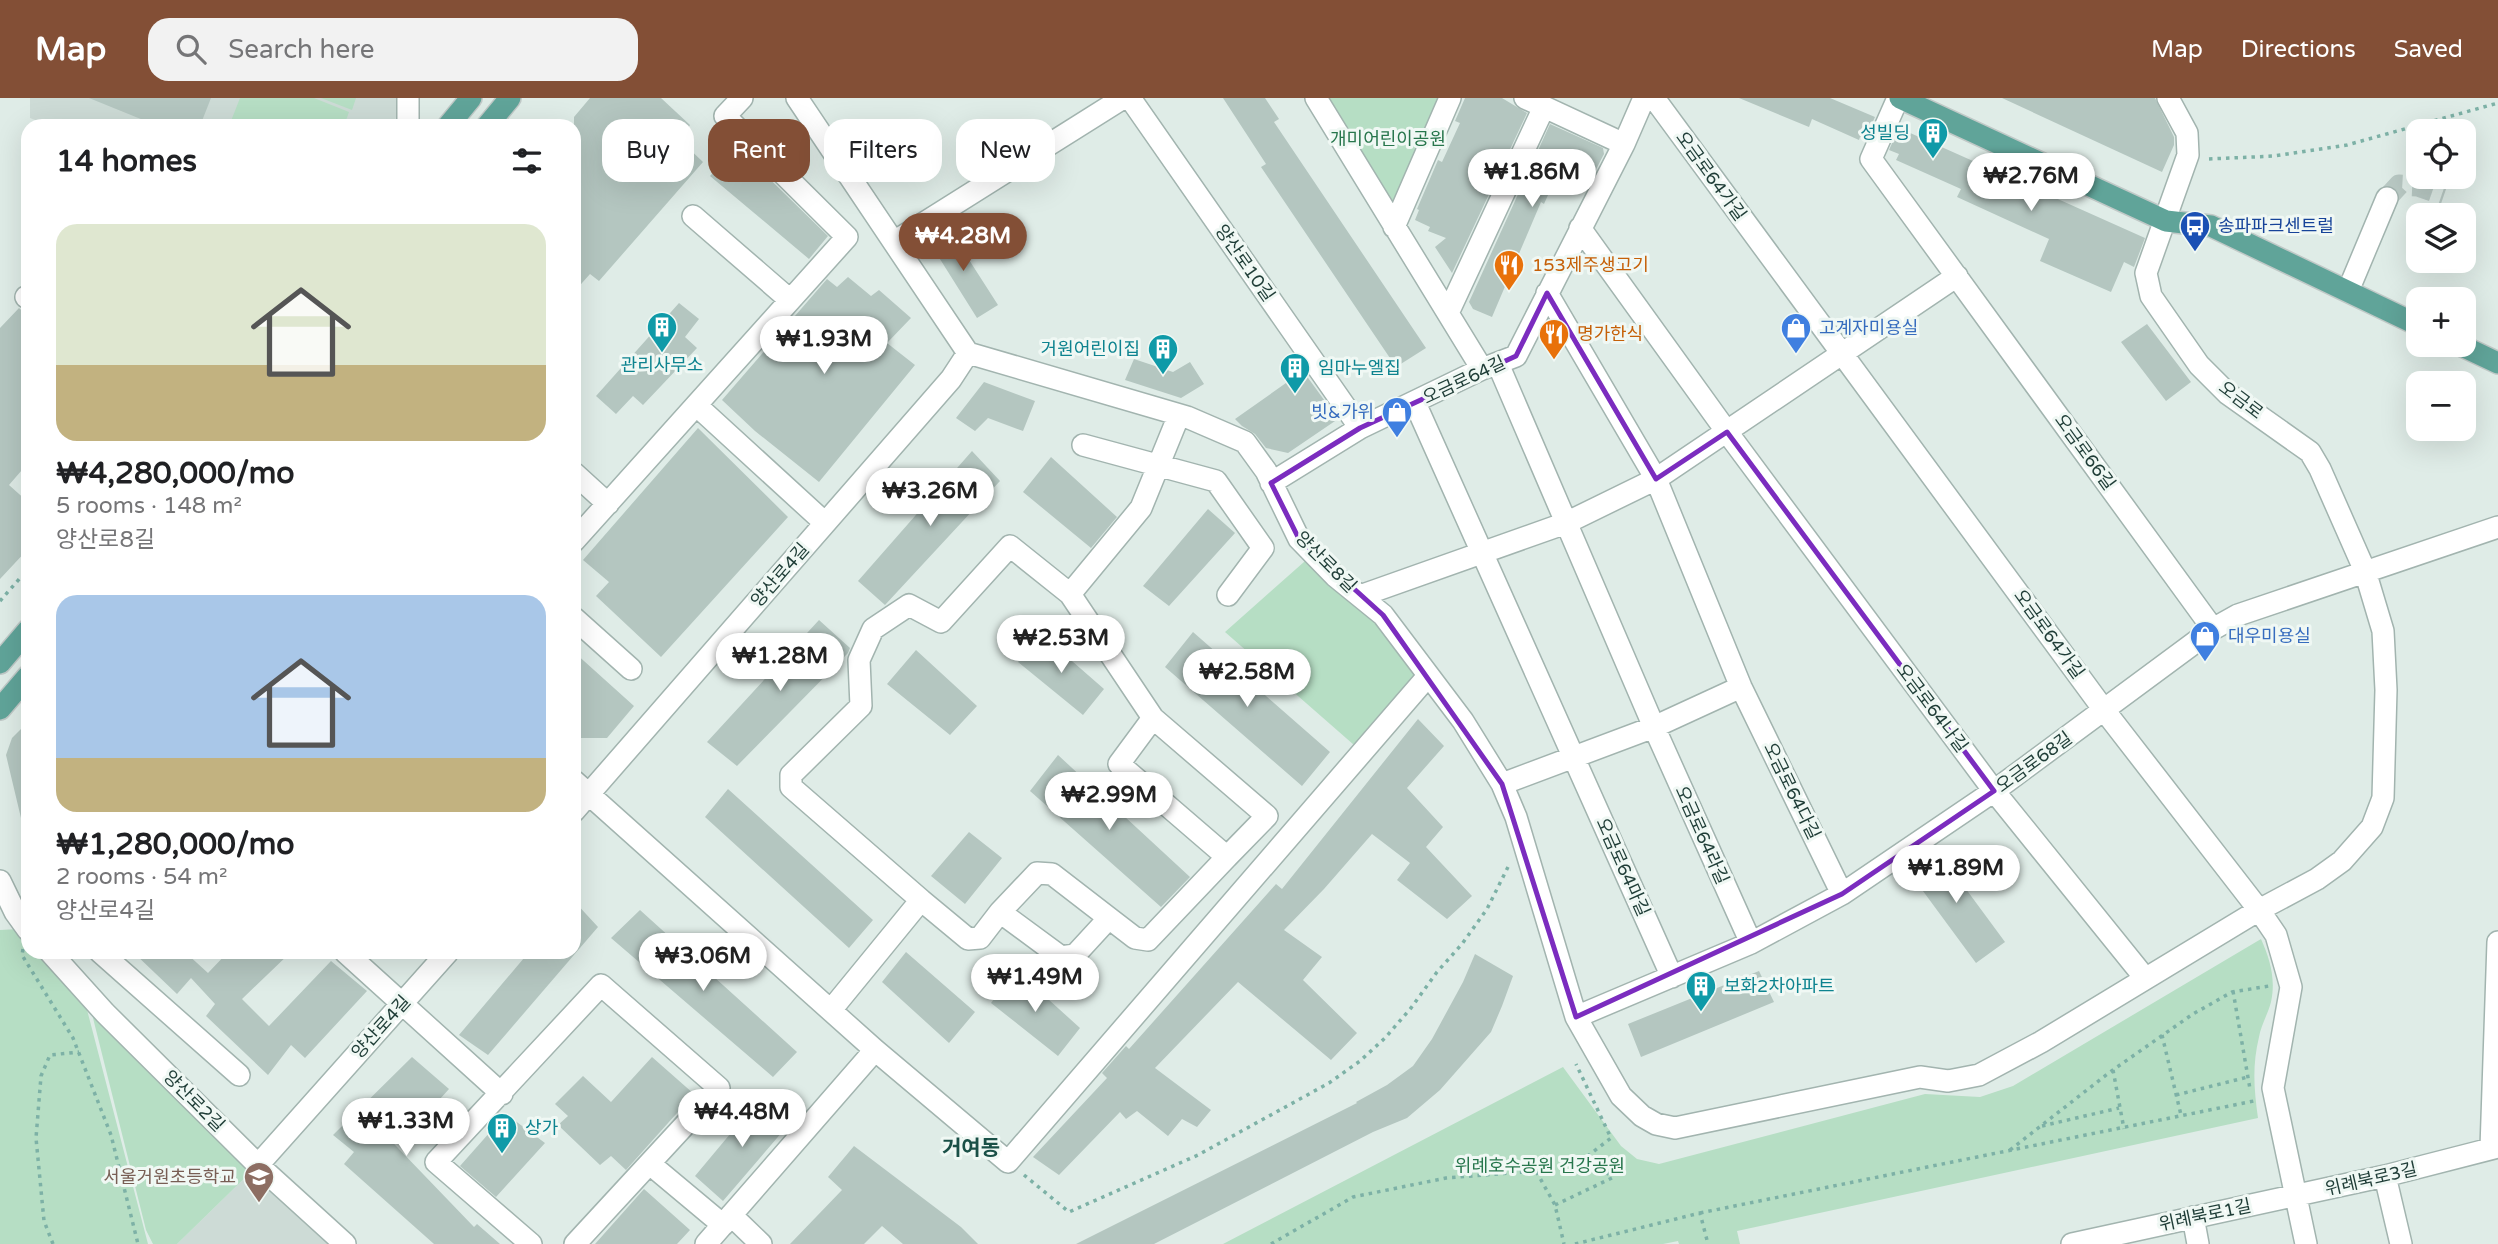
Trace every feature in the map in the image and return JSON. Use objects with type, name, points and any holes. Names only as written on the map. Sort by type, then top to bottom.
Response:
[{"type":"main road","points":[[454,119],[471,98]]},
{"type":"main road","points":[[493,119],[510,98]]},
{"type":"main road","points":[[1899,98],[2166,221],[2211,226],[2406,319]]},
{"type":"main road","points":[[2476,353],[2498,363]]},
{"type":"main road","points":[[0,663],[21,638]]},
{"type":"main road","points":[[0,709],[21,684]]},
{"type":"street","points":[[408,98],[408,119]]},
{"type":"street","points":[[581,533],[847,237],[725,116],[742,98]]},
{"type":"street","points":[[797,98],[968,353]]},
{"type":"street","points":[[894,242],[1123,98]]},
{"type":"street","name":"양산로10길","points":[[1130,98],[1360,428]]},
{"type":"street","name":"오금로64라길","points":[[1316,98],[1448,313],[1490,366],[1566,523],[1751,943]]},
{"type":"street","points":[[1394,227],[1450,98]]},
{"type":"street","name":"오금로64길","points":[[1271,483],[1360,428],[1516,356],[1624,144],[1644,98]]},
{"type":"street","name":"오금로64가길","points":[[1654,98],[2104,709],[2276,935],[2291,987],[2273,1088],[2297,1196]]},
{"type":"street","name":"오금로66길","points":[[1899,98],[1871,159],[2213,629]]},
{"type":"street","points":[[2168,98],[2187,133],[2187,160]]},
{"type":"street","points":[[1448,313],[1535,102],[1624,144]]},
{"type":"street","name":"오금로","points":[[2145,978],[2317,879],[2342,861],[2372,827],[2383,798],[2386,690],[2383,631],[2365,571],[2320,470],[2310,452],[2228,394],[2199,365],[2151,296],[2146,273],[2187,160]]},
{"type":"street","points":[[2348,291],[2386,198]]},
{"type":"street","points":[[693,216],[790,300]]},
{"type":"street","name":"오금로64나길","points":[[1580,228],[1727,432],[1994,791],[2145,978]]},
{"type":"street","points":[[1360,596],[1566,523],[1656,479],[1957,276]]},
{"type":"street","name":"오금로64다길","points":[[1547,293],[1656,479],[1741,687],[1842,894]]},
{"type":"street","name":"양산로8길","points":[[968,353],[1179,415],[1245,442],[1266,471],[1299,539],[1335,576],[1383,615],[1462,721],[1502,784],[1521,836],[1576,1017],[1621,1097],[1642,1116],[1656,1124],[1675,1128],[1920,1077],[1948,1081],[1979,1076],[2041,1042],[2145,978]]},
{"type":"street","name":"양산로4길","points":[[581,788],[825,523],[951,379],[968,353]]},
{"type":"street","name":"오금로64마길","points":[[1415,403],[1672,977]]},
{"type":"street","points":[[696,405],[825,523]]},
{"type":"street","points":[[1070,594],[1142,508],[1179,415]]},
{"type":"street","points":[[1083,445],[1216,481],[1263,548],[1228,595]]},
{"type":"street","points":[[581,479],[608,504]]},
{"type":"street","name":"오금로68길","points":[[1576,1017],[1751,943],[1842,894],[1994,791],[2213,629],[2238,615],[2498,527]]},
{"type":"street","points":[[1010,545],[1070,594],[1153,718],[1267,816],[1148,940],[1135,938],[1052,874],[1037,873],[1000,912],[980,938],[968,939],[791,787],[791,775],[861,706],[859,660],[873,629],[909,605],[941,622],[1010,545]]},
{"type":"street","points":[[581,624],[631,669]]},
{"type":"street","points":[[581,788],[876,1050],[1008,1162],[1428,676]]},
{"type":"street","points":[[1502,784],[1654,727],[1741,687]]},
{"type":"street","points":[[1153,718],[1119,764],[1227,857]]},
{"type":"street","points":[[0,881],[21,920]]},
{"type":"street","points":[[831,1010],[921,900]]},
{"type":"street","points":[[1000,912],[1061,957],[1075,955],[1109,918]]},
{"type":"street","name":"위례북로3길","points":[[2297,1196],[2495,1147],[2498,942]]},
{"type":"street","name":"양산로2길","points":[[56,959],[106,1013],[258,1165],[345,1244]]},
{"type":"street","points":[[108,959],[239,1075]]},
{"type":"street","points":[[353,959],[502,1094]]},
{"type":"street","name":"양산로4길","points":[[258,1165],[442,959]]},
{"type":"street","points":[[531,1244],[436,1162],[601,985],[719,1088],[575,1244]]},
{"type":"street","points":[[706,1244],[876,1050]]},
{"type":"street","points":[[650,1164],[761,1244]]},
{"type":"street","points":[[2385,1176],[2401,1244]]},
{"type":"street","points":[[2297,1196],[2306,1244]]},
{"type":"street","name":"위례북로1길","points":[[2072,1244],[2297,1196]]},
{"type":"street","points":[[2193,1217],[2199,1244]]},
{"type":"path","points":[[2187,160],[2274,156],[2347,145],[2498,103]]},
{"type":"path","points":[[0,601],[21,577]]},
{"type":"path","points":[[1008,1162],[1069,1212],[1198,1155],[1329,1083],[1360,1061],[1385,1038],[1462,944],[1487,909],[1521,836]]},
{"type":"path","points":[[25,959],[74,1038],[111,1135],[138,1244]]},
{"type":"path","points":[[2009,1151],[2113,1070],[2193,1014],[2233,991],[2275,985]]},
{"type":"path","points":[[2233,991],[2252,1101]]},
{"type":"path","points":[[2162,1035],[2182,1116]]},
{"type":"path","points":[[53,1244],[44,1220],[36,1138],[41,1076],[50,1055],[79,1052]]},
{"type":"path","points":[[2113,1070],[2124,1129]]},
{"type":"path","points":[[2176,1095],[2248,1077]]},
{"type":"path","points":[[1575,1244],[1700,1213],[2259,1100]]},
{"type":"path","points":[[2040,1126],[2119,1108]]},
{"type":"path","points":[[1555,1205],[1612,1178],[1588,1155],[1611,1138]]},
{"type":"path","points":[[1270,1244],[1353,1196],[1446,1178],[1536,1171],[1555,1205],[1564,1244]]},
{"type":"path","points":[[1700,1213],[1708,1244]]},
{"type":"highlighted area","points":[[1547,293],[1656,479],[1727,432],[1994,791],[1842,894],[1576,1017],[1502,784],[1383,615],[1299,539],[1271,483],[1360,428],[1516,356]]},
{"type":"shaded area","points":[[30,98],[398,98],[396,119],[30,118]]},
{"type":"shaded area","name":"서울거원초등학교","points":[[258,1165],[345,1244],[177,1244]]},
{"type":"green space","points":[[240,98],[314,98],[349,112],[346,119],[232,119]]},
{"type":"green space","points":[[321,98],[356,98],[352,110]]},
{"type":"green space","name":"개미어린이공원","points":[[1316,98],[1450,98],[1394,227]]},
{"type":"green space","points":[[1313,554],[1428,676],[1362,752],[1225,632]]},
{"type":"green space","points":[[19,929],[21,959],[46,959],[85,1002],[148,1244],[0,1244],[0,930]]},
{"type":"green space","name":"위례호수공원 건강공원","points":[[2261,939],[2273,985],[2271,1002],[2255,1058],[2258,1118],[1737,1231],[1740,1244],[1679,1244],[1678,1241],[1663,1244],[1223,1244],[1563,1067],[1621,1146],[1637,1159],[1659,1164],[1925,1094],[1980,1097],[2013,1086]]},
{"type":"green space","points":[[87,994],[258,1165],[177,1244],[153,1244],[146,1230]]},
{"type":"building","points":[[89,98],[211,98],[203,119],[141,119]]},
{"type":"building","points":[[590,98],[661,98],[684,119],[602,119],[602,182],[686,182],[599,281],[590,274],[581,284],[581,119],[574,119]]},
{"type":"building","points":[[1223,98],[1265,98],[1279,119],[1274,122],[1426,348],[1396,367],[1261,167],[1266,164]]},
{"type":"building","points":[[1465,98],[1502,98],[1527,113],[1452,273],[1435,247],[1446,238],[1428,231],[1430,227],[1415,220],[1438,160],[1442,162],[1460,123],[1455,121]]},
{"type":"building","points":[[1739,98],[1830,98],[1875,117],[1865,139],[1860,137],[1859,140],[1812,119],[1809,127]]},
{"type":"building","points":[[2002,98],[2155,98],[2174,137],[2174,145],[2162,172]]},
{"type":"building","points":[[1550,124],[1603,148],[1604,154],[1591,179],[1561,166],[1544,204],[1541,202],[1492,317],[1473,309],[1469,302]]},
{"type":"building","points":[[1899,128],[2145,238],[2134,267],[2124,262],[2111,292],[2040,261],[2049,239],[1957,197],[1961,189],[1896,160],[1899,154],[1889,150]]},
{"type":"building","points":[[694,153],[703,162],[694,172]]},
{"type":"building","points":[[717,182],[773,182],[828,236],[809,259]]},
{"type":"building","points":[[948,227],[998,305],[977,318],[928,240]]},
{"type":"building","points":[[848,277],[871,296],[879,290],[911,318],[887,343],[915,365],[819,482],[755,431],[722,400],[827,279],[837,287]]},
{"type":"building","name":"관리사무소","points":[[679,303],[699,319],[685,337],[697,348],[643,405],[633,396],[616,414],[596,396]]},
{"type":"building","points":[[19,308],[21,310],[21,471],[9,485],[21,496],[21,556],[0,579],[0,328]]},
{"type":"building","points":[[2147,324],[2191,382],[2166,401],[2121,342]]},
{"type":"building","name":"거원어린이집","points":[[1134,359],[1173,372],[1190,362],[1204,384],[1181,398],[1125,380]]},
{"type":"building","name":"임마누엘집","points":[[1303,371],[1338,419],[1288,453],[1266,448],[1255,434],[1235,419]]},
{"type":"building","points":[[984,382],[1035,401],[1023,431],[988,418],[975,431],[956,418]]},
{"type":"building","points":[[698,428],[788,517],[661,657],[596,596],[609,582],[583,560]]},
{"type":"building","points":[[972,451],[1000,481],[885,605],[858,581]]},
{"type":"building","points":[[1051,457],[1117,517],[1091,548],[1023,492]]},
{"type":"building","points":[[1208,509],[1235,533],[1169,606],[1143,586]]},
{"type":"building","points":[[819,620],[850,648],[848,653],[737,766],[707,742]]},
{"type":"building","points":[[1193,632],[1330,752],[1302,786],[1165,667]]},
{"type":"building","points":[[1041,634],[1104,689],[1083,715],[1018,662]]},
{"type":"building","points":[[916,650],[977,706],[950,735],[887,684]]},
{"type":"building","points":[[581,658],[634,706],[607,738],[581,738]]},
{"type":"building","points":[[1418,719],[1444,746],[1407,788],[1443,827],[1426,847],[1472,896],[1447,919],[1397,880],[1410,863],[1372,834],[1284,930],[1322,957],[1303,980],[1357,1033],[1331,1060],[1238,982],[1155,1068],[1211,1110],[1197,1127],[1182,1119],[1168,1136],[1137,1111],[1126,1119],[1120,1112],[1059,1175],[1033,1157],[1107,1078],[1102,1073],[1126,1046],[1129,1049],[1276,884],[1282,889]]},
{"type":"building","points":[[21,729],[21,818],[6,755],[12,738]]},
{"type":"building","points":[[1058,755],[1190,877],[1161,907],[1030,791]]},
{"type":"building","points":[[728,789],[873,920],[849,948],[705,817]]},
{"type":"building","points":[[969,832],[1002,858],[965,904],[931,876]]},
{"type":"building","points":[[1935,847],[2005,942],[1976,963],[1906,868]]},
{"type":"building","points":[[581,909],[598,927],[581,947]]},
{"type":"building","points":[[640,910],[797,1052],[773,1077],[611,938]]},
{"type":"building","points":[[906,952],[975,1012],[949,1043],[882,982]]},
{"type":"building","points":[[1475,954],[1513,976],[1502,1006],[1491,1032],[1440,1090],[1407,1118],[1373,1132],[1154,1244],[1076,1244],[1357,1103],[1387,1085],[1413,1066],[1432,1039]]},
{"type":"building","points":[[140,959],[193,959],[208,973],[221,959],[284,959],[242,999],[269,1026],[331,961],[367,991],[305,1058],[291,1045],[268,1075],[206,1016],[215,1004],[191,978],[177,994]]},
{"type":"building","points":[[523,959],[570,959],[488,1055],[459,1035]]},
{"type":"building","points":[[1016,970],[1080,1028],[1058,1056],[991,1003]]},
{"type":"building","name":"보화2차아파트","points":[[1759,971],[1774,1002],[1641,1057],[1628,1024]]},
{"type":"building","points":[[412,1057],[449,1089],[412,1130],[386,1109],[373,1122],[474,1227],[477,1224],[500,1244],[434,1244],[344,1164],[354,1152],[333,1135]]},
{"type":"building","points":[[652,1057],[694,1094],[626,1170],[611,1156],[600,1165],[558,1125],[568,1116],[555,1104],[583,1076],[611,1102]]},
{"type":"building","points":[[761,1097],[789,1124],[723,1201],[695,1176]]},
{"type":"building","name":"상가","points":[[506,1114],[545,1143],[496,1197],[460,1166]]},
{"type":"building","points":[[854,1146],[961,1227],[978,1244],[903,1244],[882,1226],[864,1244],[790,1244],[842,1190],[828,1177]]},
{"type":"building","points":[[644,1189],[690,1230],[677,1244],[595,1244]]},
{"type":"tunnel","points":[[2387,198],[2399,185],[2418,186],[2444,195]]},
{"type":"place","name":"성빌딩","points":[[1933,160]]},
{"type":"place","name":"송파파크센트럴","points":[[2195,253]]},
{"type":"place","name":"153제주생고기","points":[[1509,292]]},
{"type":"place","name":"관리사무소","points":[[662,354]]},
{"type":"place","name":"고계자미용실","points":[[1796,355]]},
{"type":"place","name":"명가한식","points":[[1554,361]]},
{"type":"place","name":"거원어린이집","points":[[1163,376]]},
{"type":"place","name":"임마누엘집","points":[[1295,395]]},
{"type":"place","name":"빗&가위","points":[[1397,439]]},
{"type":"place","name":"대우미용실","points":[[2205,663]]},
{"type":"place","name":"보화2차아파트","points":[[1701,1013]]},
{"type":"place","name":"상가","points":[[502,1155]]},
{"type":"place","name":"서울거원초등학교","points":[[259,1204]]},
{"type":"district","name":"거여동","points":[[971,1148]]}]
